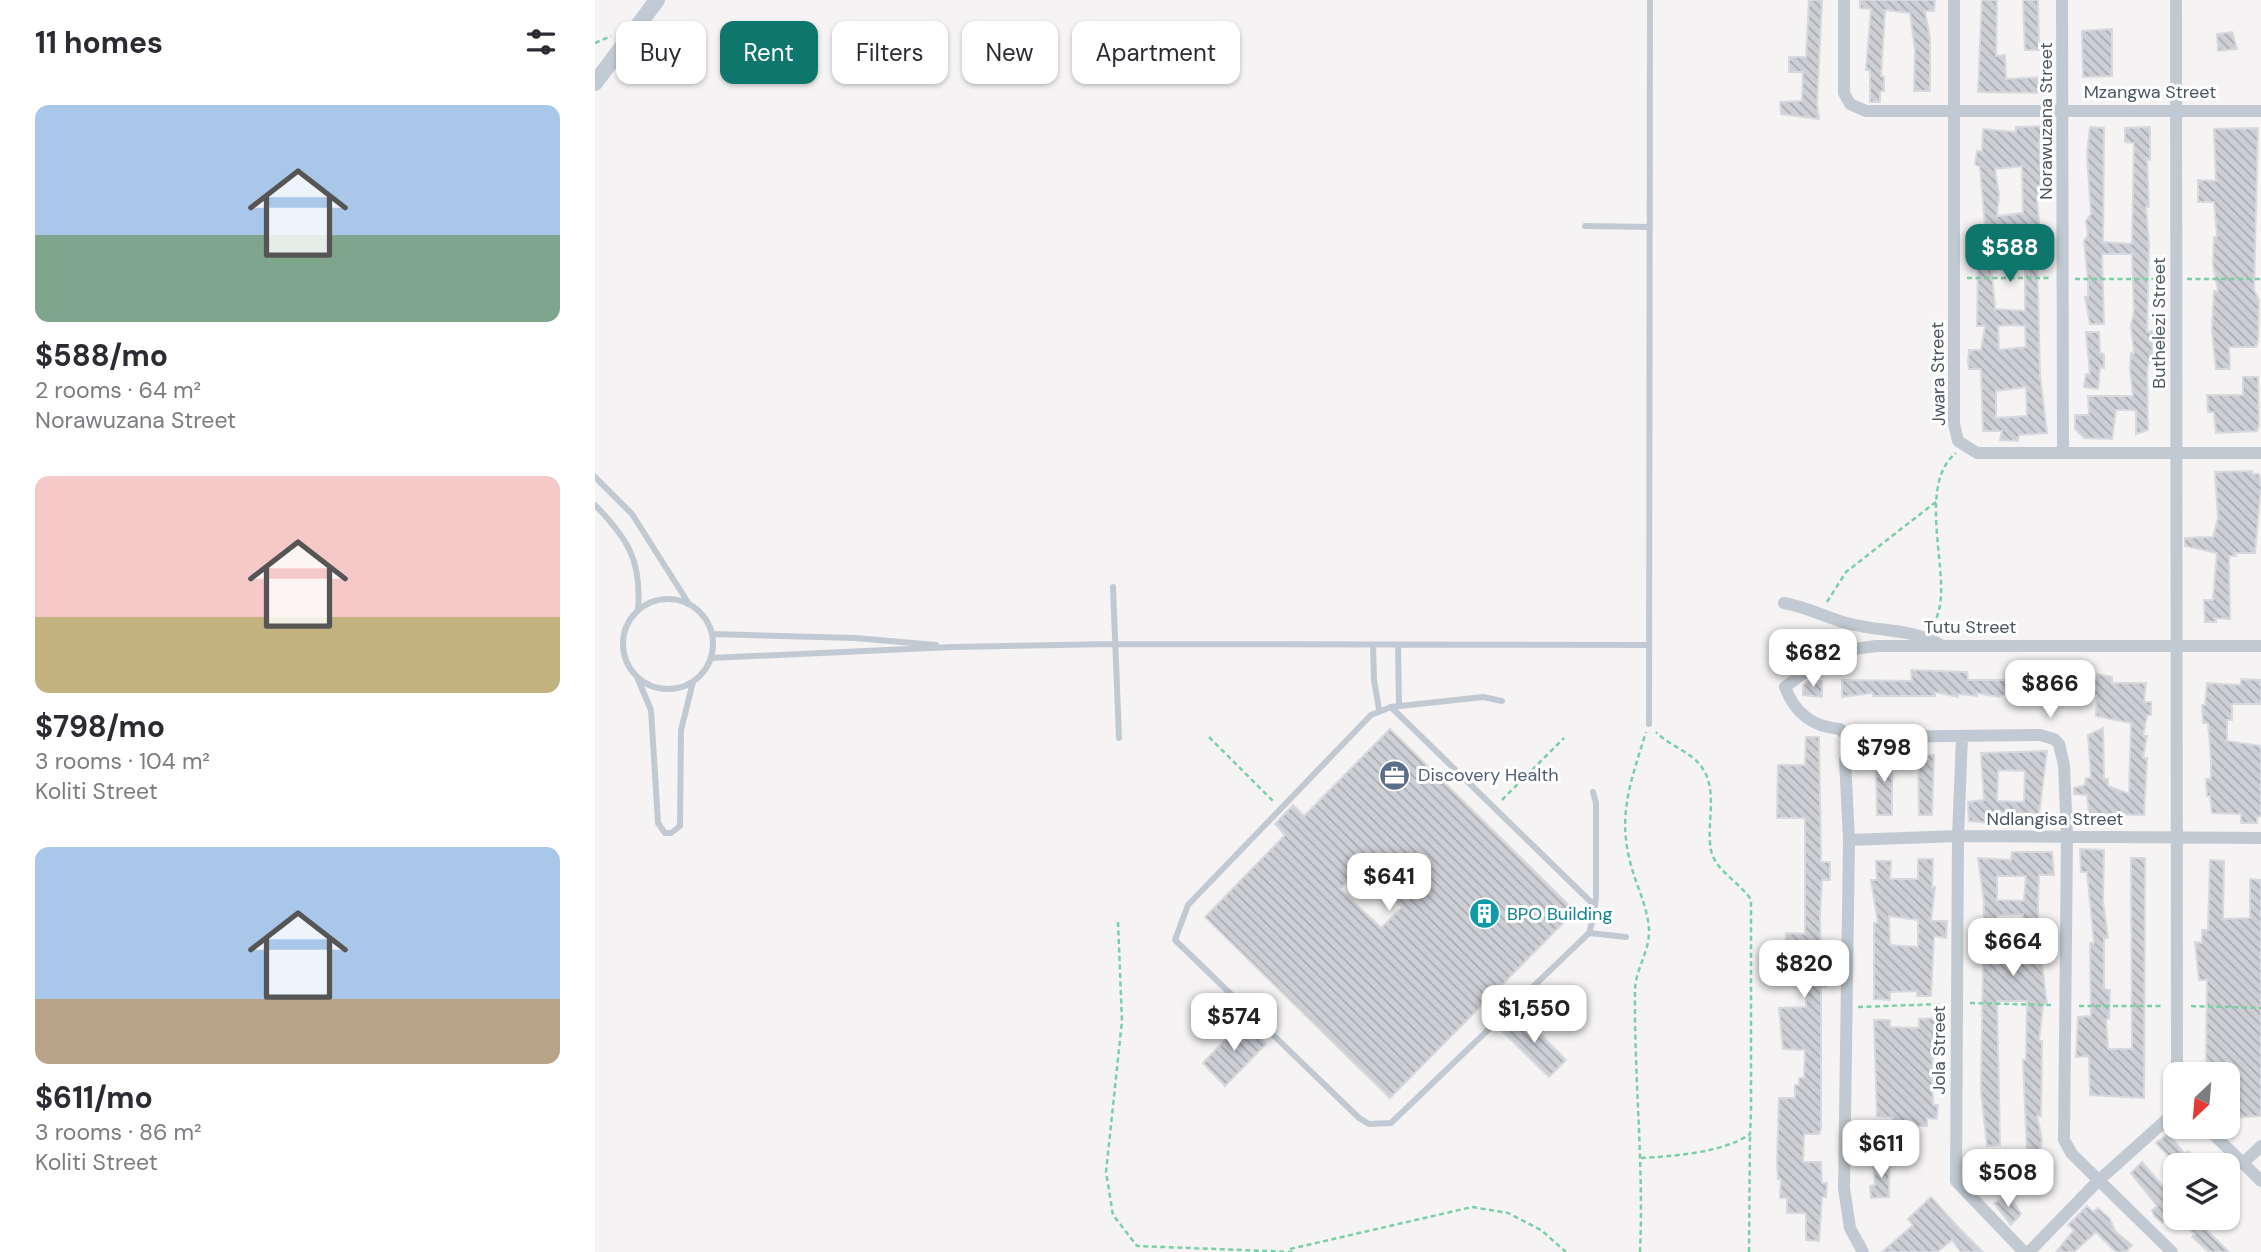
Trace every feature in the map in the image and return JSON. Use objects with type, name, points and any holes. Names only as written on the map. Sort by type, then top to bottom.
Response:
[{"type":"main road","points":[[595,83],[657,0]]},
{"type":"street","name":"Mzangwa Street","points":[[1843,0],[1844,87],[1850,104],[1866,111],[2261,111]]},
{"type":"street","name":"Jwara Street","points":[[1954,0],[1954,424],[1958,441],[1977,453],[2261,453]]},
{"type":"street","name":"Norawuzana Street","points":[[2062,0],[2063,452]]},
{"type":"street","name":"Buthelezi Street","points":[[2176,0],[2177,1062]]},
{"type":"street","points":[[1784,603],[1809,607],[1848,624],[1934,642]]},
{"type":"street","name":"Tutu Street","points":[[1851,745],[1840,729],[1819,728],[1812,723],[1785,687],[1832,652],[1934,642],[2261,646]]},
{"type":"street","points":[[1863,1252],[1850,1228],[1844,1188],[1849,840],[1845,760],[1851,745],[1868,737],[2040,735],[2054,739],[2063,753],[2067,836],[2063,1133],[2072,1154],[2172,1252]]},
{"type":"street","name":"Jola Street","points":[[1962,737],[1958,836],[1956,1181],[2026,1252]]},
{"type":"street","name":"Ndlangisa Street","points":[[1849,840],[1958,836],[2261,838]]},
{"type":"street","points":[[2026,1252],[2098,1181],[2163,1123]]},
{"type":"street","points":[[2218,1139],[2261,1181]]},
{"type":"street","points":[[2243,1163],[2261,1146]]},
{"type":"lane","points":[[1649,724],[1650,0]]},
{"type":"lane","points":[[1585,226],[1650,227]]},
{"type":"lane","points":[[595,477],[632,513],[689,604],[704,617],[712,634],[711,659],[704,672],[693,681],[664,689],[649,685],[637,677]]},
{"type":"lane","points":[[595,505],[634,556],[640,585],[638,610]]},
{"type":"lane","points":[[1113,587],[1119,738]]},
{"type":"lane","points":[[689,604],[663,599],[638,610],[628,621],[623,643],[628,665],[637,677],[651,710],[658,823],[665,833],[671,833],[680,826],[681,730],[693,681]]},
{"type":"lane","points":[[712,634],[855,638],[952,647]]},
{"type":"lane","points":[[711,659],[952,647],[1114,644],[1650,645]]},
{"type":"lane","points":[[1373,645],[1374,680],[1379,709]]},
{"type":"lane","points":[[1398,645],[1399,705]]},
{"type":"lane","points":[[1502,701],[1483,696],[1379,709],[1280,807],[1188,905],[1175,940],[1359,1118],[1369,1124],[1391,1124],[1589,933],[1595,906],[1596,803],[1593,792]]},
{"type":"lane","points":[[1391,707],[1595,906]]},
{"type":"lane","points":[[1589,933],[1626,937]]},
{"type":"path","points":[[1954,278],[2261,279]]},
{"type":"path","points":[[1934,642],[1941,603],[1937,501],[1940,482],[1951,457],[1964,447]]},
{"type":"path","points":[[1821,614],[1846,572],[1937,501]]},
{"type":"path","points":[[1640,1252],[1641,1158],[1635,991],[1645,958],[1649,930],[1643,899],[1628,856],[1625,823],[1631,775],[1649,724],[1704,770],[1710,788],[1711,852],[1720,868],[1746,891],[1751,900],[1749,1252]]},
{"type":"path","points":[[1209,737],[1280,807]]},
{"type":"path","points":[[1496,807],[1563,738]]},
{"type":"path","points":[[1118,922],[1122,1021],[1106,1172],[1113,1215],[1137,1246],[1289,1250],[1472,1207],[1508,1213],[1541,1230],[1566,1252]]},
{"type":"path","points":[[1641,1158],[1714,1147],[1749,1134]]},
{"type":"path","points":[[1289,1250],[1294,1252]]},
{"type":"building","points":[[1809,0],[1822,0],[1817,104],[1819,119],[1781,114],[1780,102],[1802,101],[1803,72],[1789,72],[1789,57],[1806,57]]},
{"type":"building","points":[[1860,0],[1935,0],[1934,11],[1925,11],[1930,38],[1930,91],[1914,91],[1915,51],[1910,13],[1885,10],[1881,76],[1884,77],[1884,91],[1880,91],[1880,102],[1870,102],[1870,70],[1866,70],[1871,9],[1860,8]]},
{"type":"building","points":[[1982,0],[1997,0],[1996,56],[2005,55],[2006,79],[2044,77],[2044,93],[1978,92]]},
{"type":"building","points":[[2023,0],[2038,0],[2039,50],[2025,50]]},
{"type":"building","points":[[2112,29],[2112,76],[2083,77],[2082,31]]},
{"type":"building","points":[[2232,32],[2237,49],[2218,51],[2217,34]]},
{"type":"building","points":[[2048,126],[2047,142],[2039,140],[2041,179],[2037,201],[2041,242],[2040,249],[2037,250],[2040,375],[2047,433],[2019,435],[2018,441],[2000,440],[2002,431],[1983,431],[1981,369],[1969,369],[1968,363],[1969,350],[1981,350],[1985,326],[1977,326],[1978,258],[1989,258],[1988,249],[1975,238],[1986,237],[1980,167],[1975,164],[1977,151],[1982,151],[1983,129],[2016,132],[2016,127]],"holes":[[[2022,166],[2023,213],[1997,216],[1999,195],[1995,169]],[[2025,230],[2025,311],[1995,309],[1992,272],[1996,272],[1996,231]],[[1998,326],[2025,326],[2026,347],[1999,350]],[[2026,387],[2027,416],[1996,418],[1996,391]]]},
{"type":"building","points":[[2090,127],[2104,128],[2103,242],[2132,244],[2134,143],[2125,142],[2125,128],[2150,127],[2150,160],[2147,158],[2149,207],[2146,207],[2149,244],[2147,332],[2153,331],[2152,362],[2149,361],[2147,370],[2148,430],[2136,434],[2136,410],[2116,410],[2112,439],[2084,438],[2075,429],[2075,415],[2089,415],[2088,396],[2133,396],[2130,368],[2131,353],[2134,353],[2131,326],[2134,311],[2132,254],[2102,254],[2104,324],[2090,324],[2085,297],[2088,297],[2088,280],[2084,241],[2088,235],[2086,221],[2091,214],[2087,155]]},
{"type":"building","points":[[2258,128],[2254,290],[2259,300],[2258,341],[2256,347],[2229,347],[2230,369],[2216,369],[2212,330],[2214,291],[2218,291],[2213,264],[2214,237],[2217,237],[2214,202],[2198,202],[2198,180],[2216,181],[2214,129]]},
{"type":"building","points":[[2086,332],[2099,332],[2100,353],[2104,354],[2104,368],[2100,367],[2098,389],[2084,387],[2086,374],[2090,374]]},
{"type":"building","points":[[2243,377],[2258,377],[2257,431],[2216,433],[2214,412],[2208,412],[2207,395],[2243,395]]},
{"type":"building","points":[[2252,471],[2252,474],[2259,474],[2261,485],[2255,553],[2235,553],[2236,556],[2229,556],[2230,619],[2215,618],[2216,622],[2205,622],[2204,600],[2213,600],[2217,553],[2185,546],[2185,538],[2213,537],[2218,518],[2215,472]]},
{"type":"building","points":[[2033,664],[2033,679],[2097,679],[2097,674],[2112,677],[2112,683],[2146,683],[2144,702],[2151,702],[2151,715],[2147,715],[2143,736],[2147,736],[2143,758],[2147,758],[2144,815],[2089,814],[2087,795],[2074,794],[2074,788],[2085,785],[2086,778],[2091,778],[2088,735],[2103,728],[2104,779],[2108,779],[2108,786],[2129,794],[2131,723],[2096,716],[2097,695],[2006,694],[1999,697],[1977,693],[1977,696],[1958,694],[1958,697],[1935,692],[1935,696],[1873,696],[1873,693],[1842,697],[1842,680],[1912,681],[1911,670],[1967,672],[1968,680],[2014,680],[2015,665]]},
{"type":"building","points":[[2241,679],[2261,680],[2261,704],[2232,704],[2232,720],[2227,720],[2227,741],[2261,746],[2261,816],[2257,817],[2257,823],[2241,823],[2241,814],[2212,813],[2210,796],[2207,796],[2206,779],[2211,779],[2211,759],[2208,723],[2203,723],[2202,705],[2205,705],[2207,683],[2241,685]]},
{"type":"building","points":[[1808,681],[1822,681],[1822,697],[1803,695],[1803,685]]},
{"type":"building","name":"BPO Building","points":[[1390,729],[1575,911],[1390,1098],[1205,917],[1285,835],[1275,824],[1293,805],[1304,816]],"holes":[[[1360,868],[1402,907],[1381,928],[1340,889]]]},
{"type":"building","points":[[1806,737],[1819,737],[1821,862],[1830,862],[1830,880],[1822,880],[1820,915],[1821,971],[1826,971],[1826,987],[1821,987],[1821,1128],[1819,1134],[1804,1134],[1803,1162],[1821,1162],[1822,1183],[1827,1183],[1826,1197],[1822,1197],[1819,1241],[1806,1240],[1806,1213],[1787,1213],[1787,1198],[1780,1198],[1781,1179],[1778,1179],[1777,1163],[1779,1098],[1795,1098],[1795,1085],[1799,1085],[1799,1078],[1804,1078],[1805,1050],[1783,1049],[1779,1008],[1806,1007],[1806,973],[1785,975],[1786,933],[1805,934],[1805,818],[1777,818],[1778,765],[1805,765]]},
{"type":"building","points":[[2047,751],[2039,814],[2001,813],[2001,824],[1969,821],[1968,802],[1984,800],[1981,753]],"holes":[[[1998,770],[2025,771],[2024,802],[1997,801]]]},
{"type":"building","points":[[1876,753],[1892,754],[1892,815],[1877,815]]},
{"type":"building","points":[[1918,755],[1934,755],[1932,815],[1919,815]]},
{"type":"building","points":[[2080,849],[2104,850],[2103,901],[2108,938],[2104,938],[2104,989],[2110,990],[2109,1019],[2106,1019],[2108,1049],[2132,1049],[2131,858],[2145,858],[2144,1098],[2090,1095],[2089,1056],[2076,1057],[2078,1017],[2091,1016],[2090,943],[2094,943],[2087,872],[2081,872]]},
{"type":"building","points":[[2012,852],[2052,852],[2054,875],[2039,875],[2038,965],[2042,965],[2047,1004],[2043,1005],[2039,1041],[2042,1041],[2041,1116],[2037,1116],[2042,1139],[2040,1152],[2027,1152],[2023,1060],[2026,1060],[2027,1001],[1997,1001],[2000,1145],[1987,1146],[1981,1091],[1984,901],[1978,858],[2011,860]],"holes":[[[1997,876],[2026,876],[2024,901],[1997,900]],[[2023,914],[2024,946],[1997,945],[1997,915]]]},
{"type":"building","points":[[1918,859],[1933,859],[1932,887],[1935,887],[1931,921],[1947,921],[1946,938],[1934,936],[1931,996],[1917,996],[1917,991],[1890,992],[1890,1000],[1874,999],[1874,923],[1878,923],[1871,880],[1877,880],[1876,861],[1891,861],[1890,879],[1918,879]],"holes":[[[1889,916],[1918,920],[1918,947],[1890,945]]]},
{"type":"building","points":[[2210,860],[2224,861],[2223,919],[2250,918],[2250,879],[2261,880],[2261,1116],[2240,1117],[2240,1062],[2206,1062],[2207,980],[2199,980],[2195,942],[2202,943],[2202,930],[2208,930]]},
{"type":"building","points":[[1519,1013],[1566,1060],[1549,1077],[1501,1030]]},
{"type":"building","points":[[1938,1018],[1939,1036],[1934,1036],[1932,1069],[1933,1105],[1938,1105],[1937,1119],[1927,1118],[1927,1126],[1913,1126],[1905,1124],[1905,1121],[1893,1122],[1893,1117],[1877,1116],[1874,1020],[1890,1020],[1890,1027],[1919,1028],[1919,1019]]},
{"type":"building","points":[[1243,1021],[1266,1044],[1225,1086],[1203,1063]]},
{"type":"building","points":[[2163,1138],[2172,1139],[2184,1153],[2165,1153],[2156,1143]]},
{"type":"building","points":[[1873,1161],[1889,1162],[1889,1197],[1871,1198],[1870,1186],[1875,1185]]},
{"type":"building","points":[[2142,1162],[2163,1187],[2162,1223],[2152,1210],[2157,1206],[2131,1173]]},
{"type":"building","points":[[2009,1195],[2021,1214],[2011,1225],[1994,1203]]},
{"type":"building","points":[[1931,1197],[1983,1252],[1961,1252],[1952,1240],[1937,1252],[1882,1252],[1913,1225],[1908,1219]]},
{"type":"building","points":[[2087,1206],[2093,1212],[2098,1208],[2110,1219],[2115,1231],[2132,1245],[2126,1252],[2116,1252],[2096,1232],[2074,1252],[2056,1252],[2074,1230],[2068,1225]]},
{"type":"building","points":[[2189,1230],[2206,1230],[2229,1252],[2209,1252],[2192,1237],[2195,1234]]},
{"type":"place","name":"Discovery Health","points":[[1395,775]]},
{"type":"place","name":"BPO Building","points":[[1484,914]]}]
